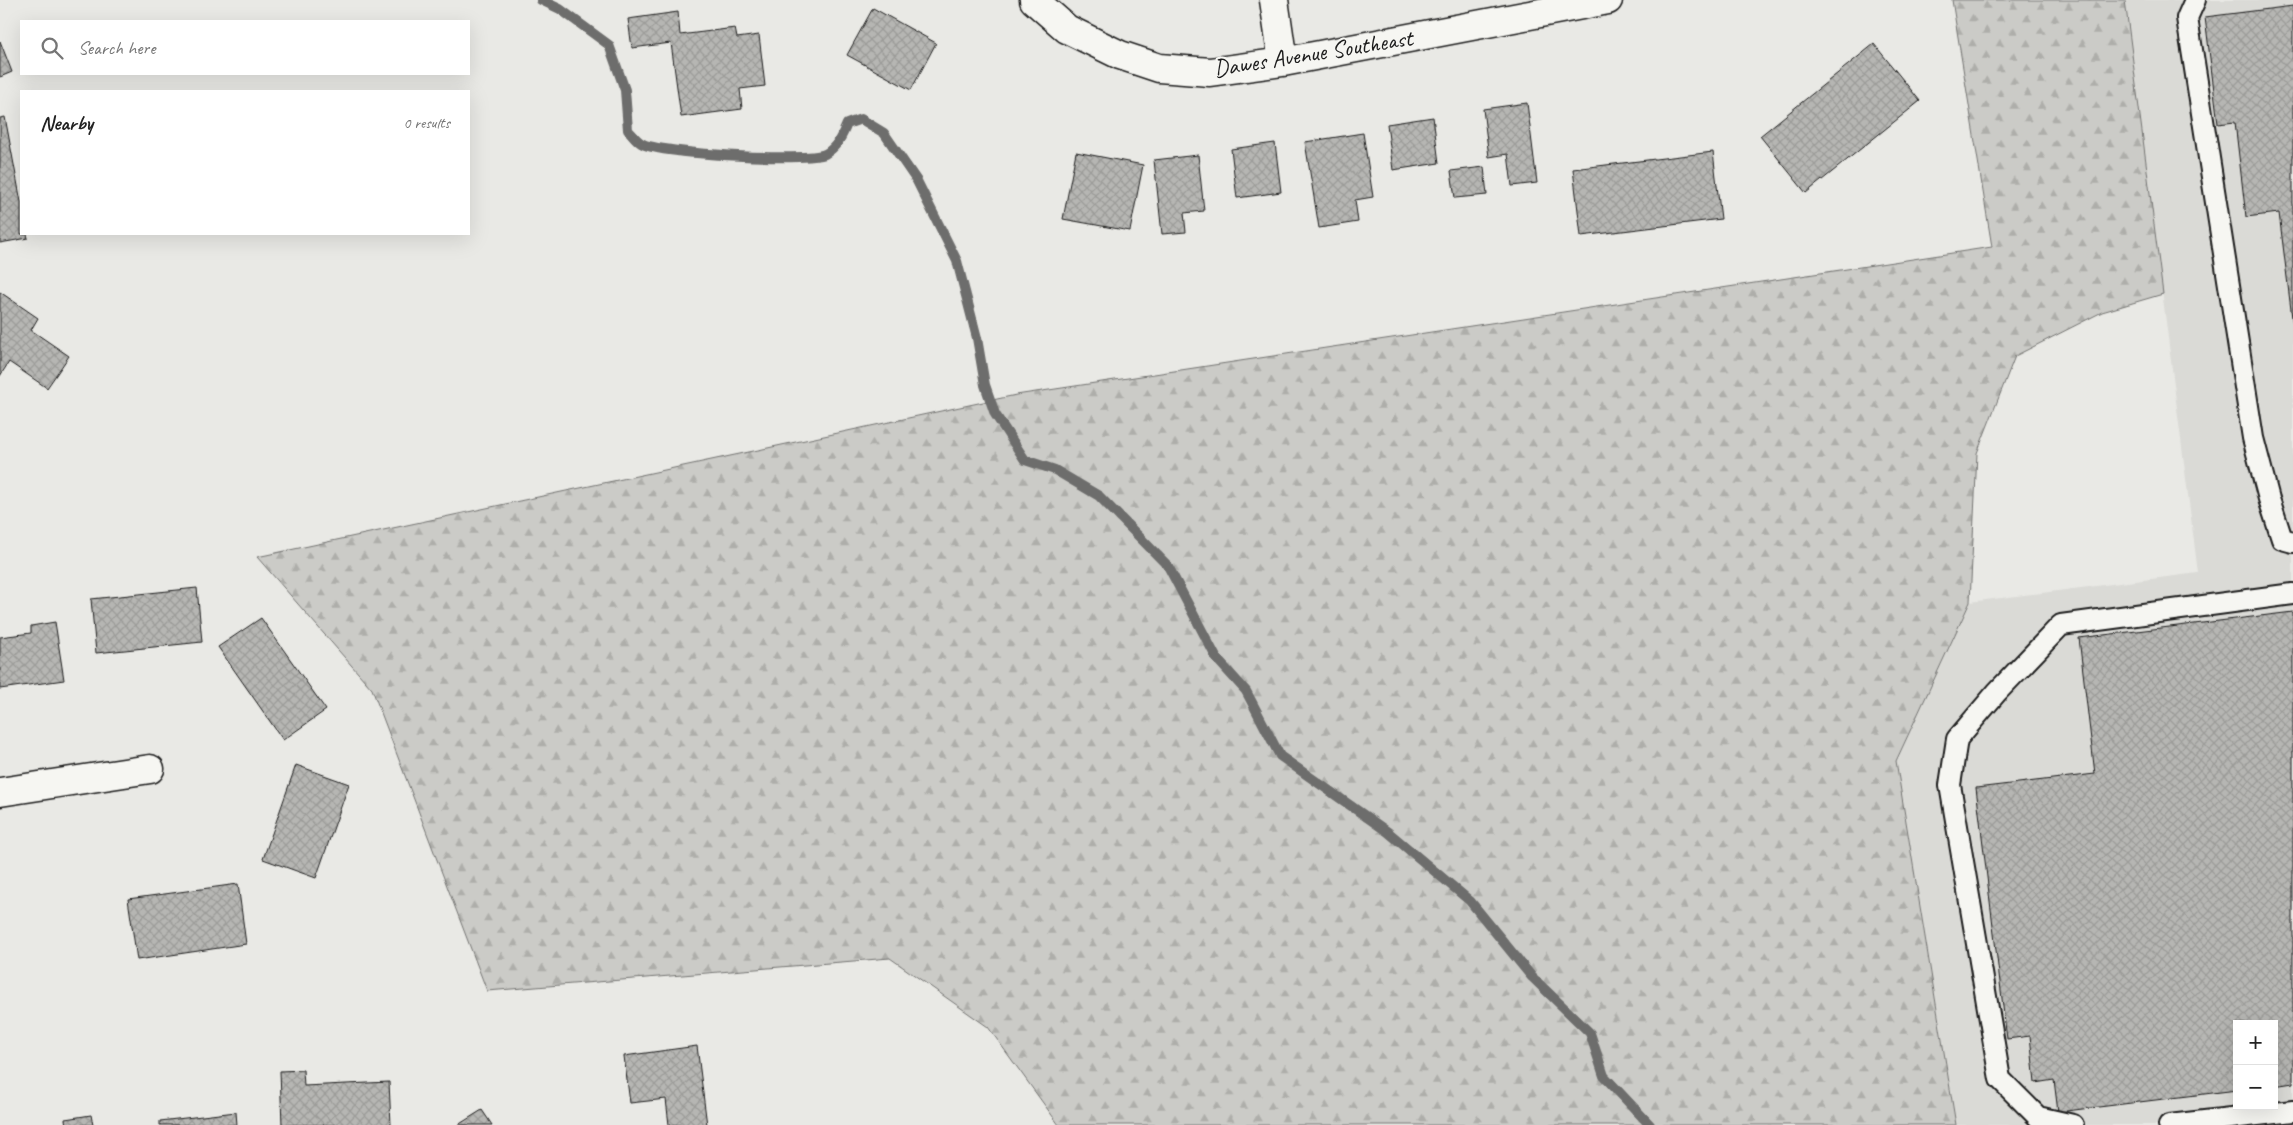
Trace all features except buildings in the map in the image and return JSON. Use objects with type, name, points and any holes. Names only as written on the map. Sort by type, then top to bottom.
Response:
[{"type":"street","name":"Dawes Avenue Southeast","points":[[1034,0],[1067,29],[1120,55],[1159,68],[1210,72],[1283,62],[1608,0]]},
{"type":"street","points":[[1274,0],[1283,62]]},
{"type":"street","points":[[0,792],[150,769]]},
{"type":"lane","points":[[2194,0],[2188,18],[2253,438],[2282,539],[2293,542]]},
{"type":"lane","points":[[2073,1125],[2038,1117],[2000,1079],[1950,785],[1957,739],[1997,692],[2061,625],[2293,594]]},
{"type":"lane","points":[[2169,1125],[2293,1110]]},
{"type":"shaded area","points":[[2125,0],[2293,0],[2293,1125],[1956,1125],[1896,761],[1970,602],[2198,573]]},
{"type":"green space","points":[[1952,0],[2125,0],[2163,294],[2102,312],[2015,356],[1977,453],[1970,602],[1896,761],[1956,1125],[1059,1125],[988,1027],[890,958],[487,991],[372,689],[257,557],[1016,395],[1992,247]]},
{"type":"waterway","points":[[541,0],[560,9],[609,45],[625,90],[628,130],[641,143],[653,147],[733,156],[791,157],[825,154],[836,145],[847,124],[861,119],[884,133],[917,181],[957,261],[977,338],[985,385],[995,414],[1025,460],[1055,470],[1099,496],[1168,566],[1217,659],[1246,691],[1280,756],[1388,832],[1470,901],[1532,977],[1590,1033],[1604,1076],[1650,1125]]}]
